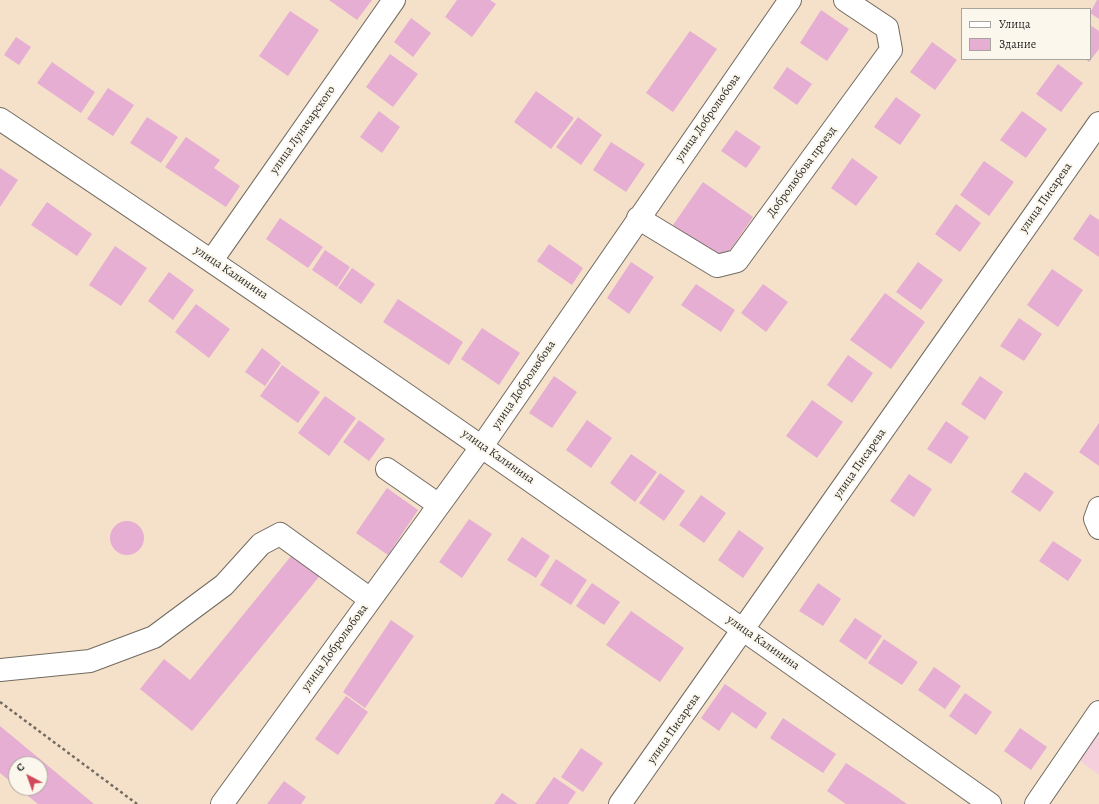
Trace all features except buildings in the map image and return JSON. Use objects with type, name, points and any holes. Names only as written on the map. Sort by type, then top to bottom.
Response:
[{"type":"street","name":"улица Луначарского","points":[[212,260],[394,0]]},
{"type":"street","name":"улица Добролюбова","points":[[222,804],[482,446],[790,0]]},
{"type":"street","name":"Добролюбова проезд","points":[[638,218],[717,266],[737,261],[891,50],[887,28],[845,0]]},
{"type":"street","name":"улица Калинина","points":[[0,119],[212,260],[482,446],[990,804]]},
{"type":"street","name":"улица Писарева","points":[[620,804],[744,630],[1099,123]]},
{"type":"street","points":[[387,469],[439,505]]},
{"type":"street","points":[[1099,508],[1095,518],[1099,528]]},
{"type":"street","points":[[0,670],[90,661],[154,637],[224,585],[261,544],[280,534],[370,599]]},
{"type":"street","points":[[1036,804],[1099,712]]},
{"type":"path","points":[[0,702],[137,804]]},
{"type":"shaded area","points":[[1099,733],[1099,775],[1079,760]]}]
